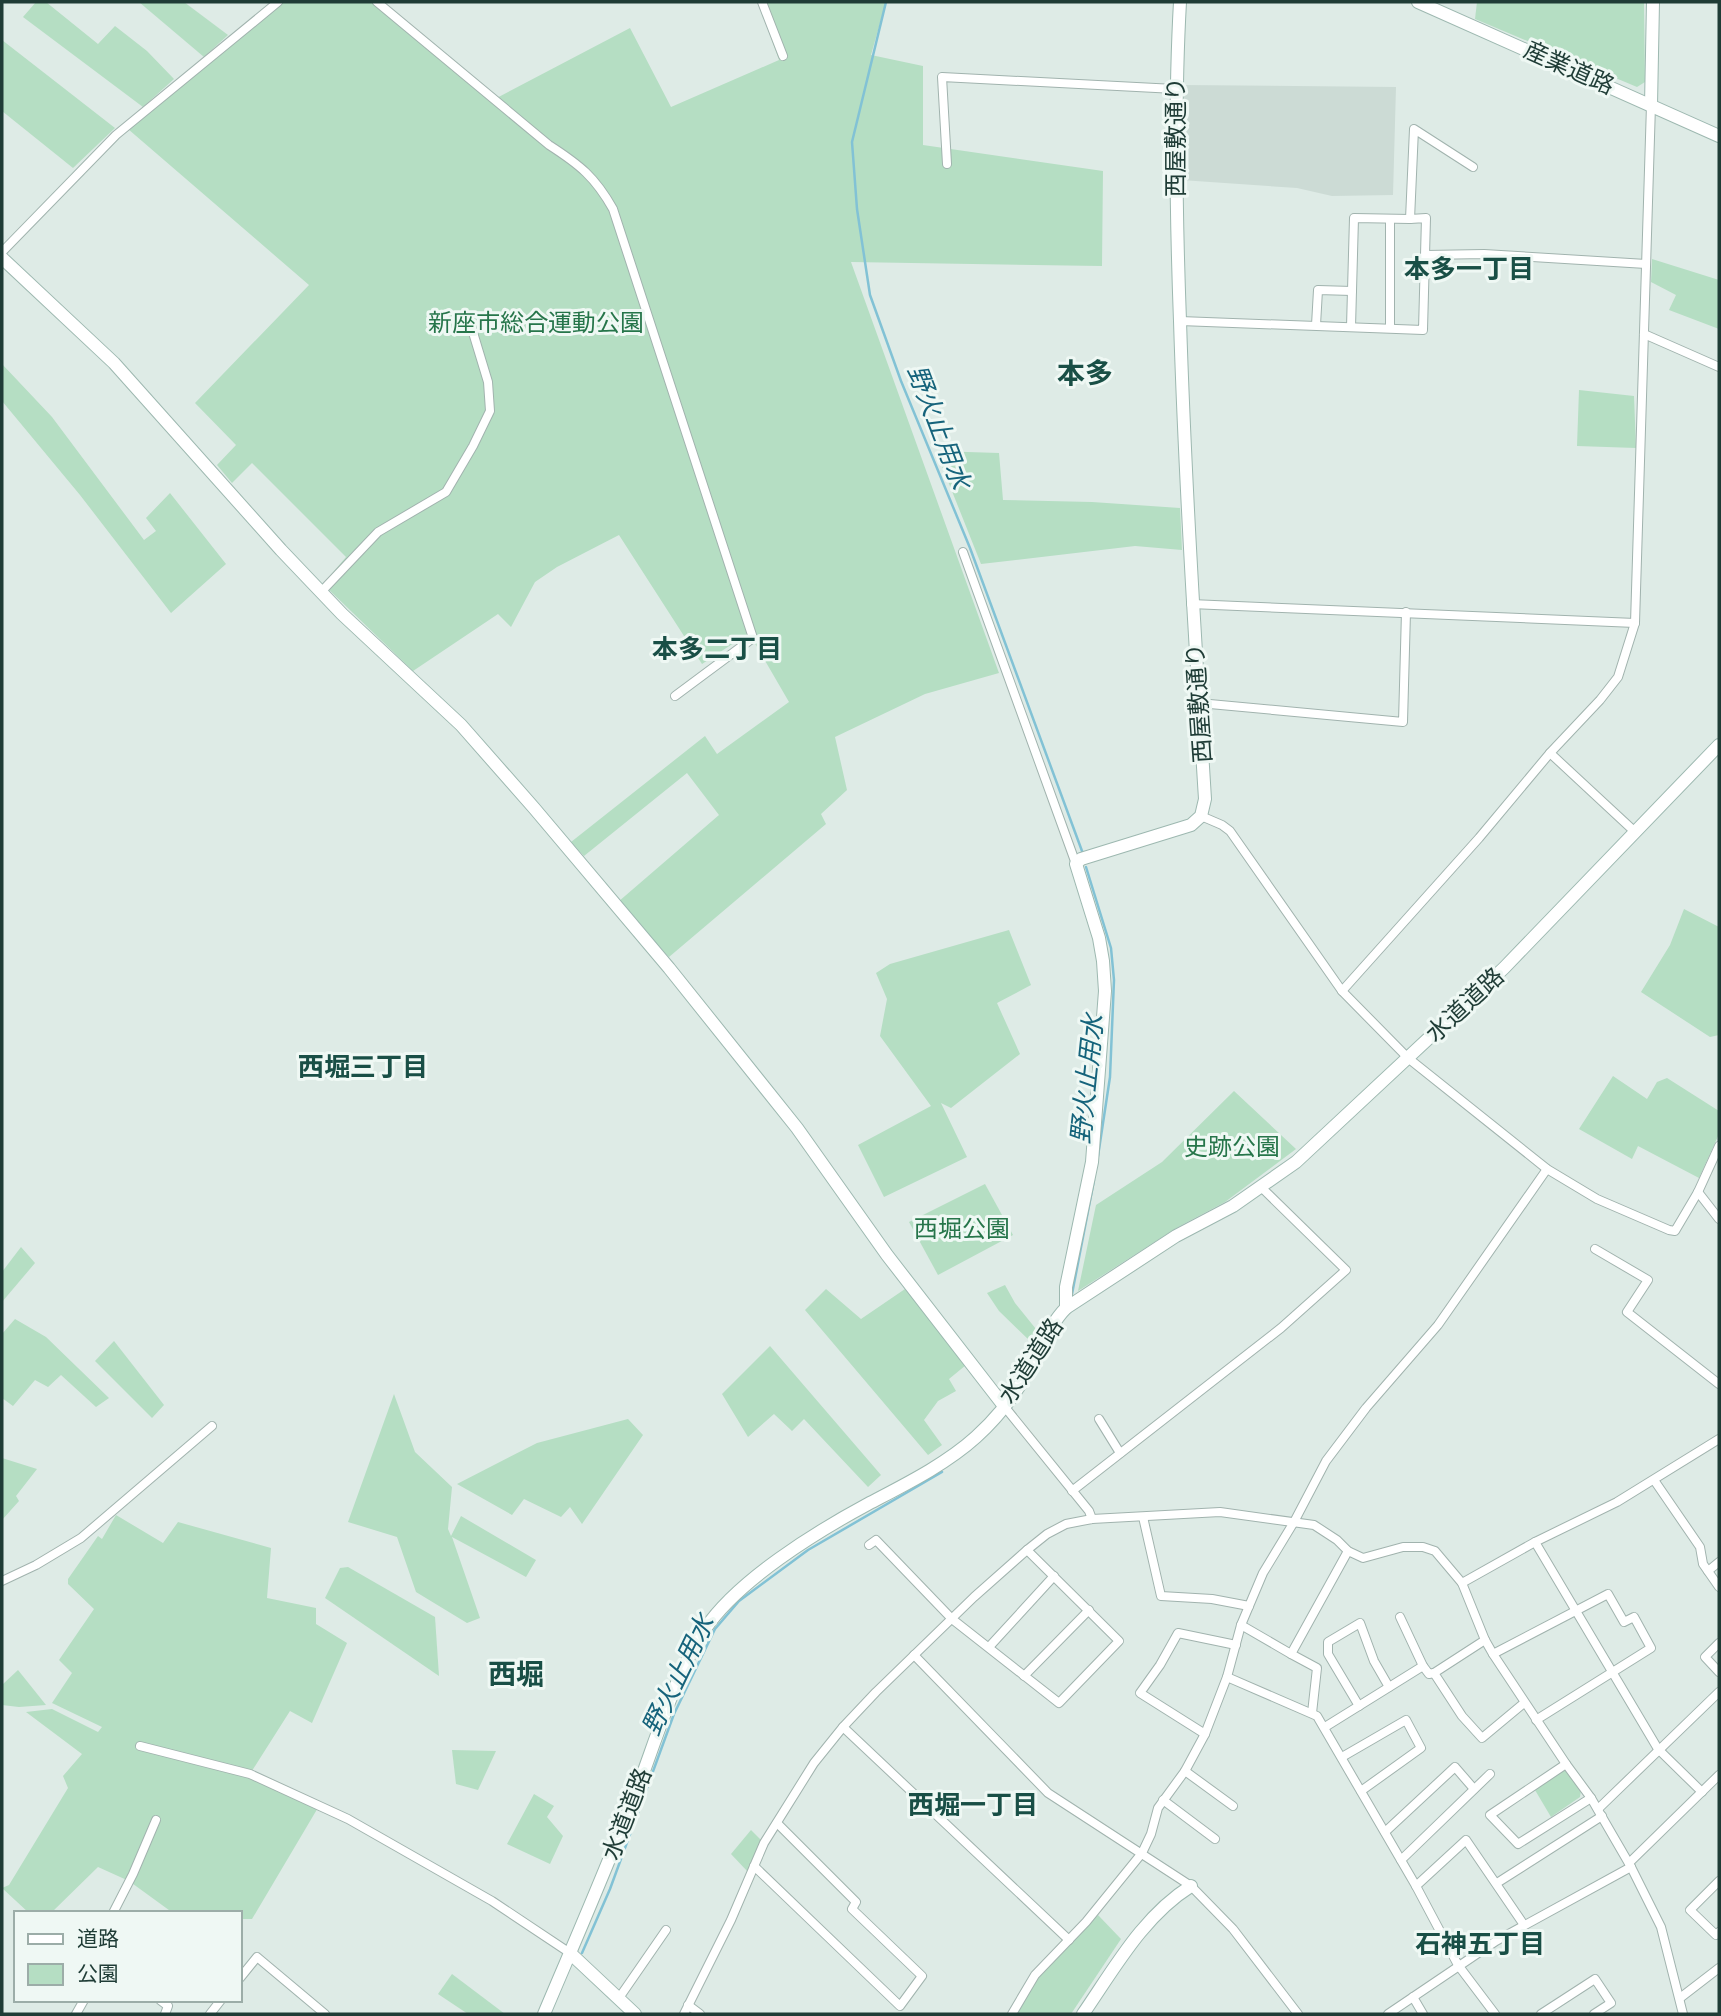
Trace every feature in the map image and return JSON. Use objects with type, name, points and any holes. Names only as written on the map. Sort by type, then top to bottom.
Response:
[{"type":"street","points":[[278,2],[116,135],[2,255],[114,363],[321,592],[461,725],[669,968],[797,1128],[887,1255],[1089,1511],[1092,1519]]},
{"type":"street","points":[[377,2],[549,145],[577,163],[600,185],[614,209],[753,638],[675,696]]},
{"type":"street","points":[[762,2],[783,56]]},
{"type":"street","name":"西屋敷通り","points":[[1180,2],[1175,89],[1175,181],[1191,604],[1205,799],[1201,816]]},
{"type":"street","name":"産業道路","points":[[1418,2],[1719,136]]},
{"type":"street","points":[[1342,991],[1479,838],[1550,753],[1601,700],[1618,677],[1635,623],[1653,2]]},
{"type":"street","points":[[947,164],[942,77],[1175,89]]},
{"type":"street","points":[[1410,219],[1414,129],[1473,167]]},
{"type":"street","points":[[1180,321],[1423,330],[1426,218],[1354,218],[1351,327]]},
{"type":"street","points":[[1390,219],[1390,328]]},
{"type":"street","points":[[1426,255],[1484,254],[1646,264]]},
{"type":"street","points":[[1316,325],[1318,290],[1352,291]]},
{"type":"street","points":[[321,592],[377,533],[446,492],[473,446],[489,411],[489,401],[488,382],[468,316]]},
{"type":"street","points":[[1644,334],[1719,367]]},
{"type":"street","points":[[963,552],[1076,864],[1099,938],[1103,961],[1105,991],[1092,1162],[1066,1287],[1066,1308]]},
{"type":"street","points":[[1191,604],[1406,611],[1635,623]]},
{"type":"street","points":[[1199,704],[1403,722],[1406,611]]},
{"type":"street","name":"水道道路","points":[[544,2014],[684,1670],[704,1630],[720,1610],[749,1583],[797,1548],[976,1437],[1004,1406],[1030,1368],[1054,1322],[1066,1308],[1155,1249],[1218,1216],[1296,1162],[1504,968],[1719,745]]},
{"type":"street","points":[[1550,753],[1634,831]]},
{"type":"street","points":[[1076,864],[1081,859],[1191,825],[1201,816],[1222,825],[1230,831],[1342,991],[1408,1058],[1547,1169],[1597,1199],[1675,1231],[1698,1192],[1719,1146]]},
{"type":"street","points":[[1012,2014],[1035,1975],[1112,1892],[1142,1853],[1151,1834],[1158,1808],[1185,1771],[1205,1734],[1227,1677],[1241,1625],[1263,1573],[1326,1461],[1366,1408],[1438,1325],[1547,1169]]},
{"type":"street","points":[[1072,1491],[1281,1328],[1346,1270],[1261,1187]]},
{"type":"street","points":[[1698,1192],[1719,1219]]},
{"type":"street","points":[[1595,1249],[1648,1280],[1627,1312],[1719,1384]]},
{"type":"street","points":[[1099,1419],[1121,1453]]},
{"type":"street","points":[[2,1581],[36,1565],[81,1538],[212,1426]]},
{"type":"street","points":[[1462,1583],[1535,1542],[1600,1511],[1719,1439]]},
{"type":"street","points":[[1654,1480],[1700,1547],[1703,1564],[1719,1587]]},
{"type":"street","points":[[684,2014],[731,1920],[764,1843],[814,1763],[843,1727],[952,1619],[1027,1550],[1047,1534],[1066,1524],[1092,1519],[1220,1512],[1314,1525],[1348,1551],[1363,1558],[1403,1548],[1423,1547],[1435,1551],[1462,1583],[1493,1654],[1591,1798],[1630,1865],[1661,1927],[1683,2014]]},
{"type":"street","points":[[1143,1517],[1161,1596],[1212,1599],[1249,1605]]},
{"type":"street","points":[[869,1545],[876,1540],[952,1619],[1059,1703],[1119,1641],[1027,1550]]},
{"type":"street","points":[[1535,1542],[1658,1749],[1702,1792]]},
{"type":"street","points":[[1291,1654],[1348,1551]]},
{"type":"street","points":[[1707,1571],[1719,1562]]},
{"type":"street","points":[[989,1647],[1054,1576]]},
{"type":"street","points":[[1493,1654],[1608,1594],[1624,1622],[1634,1617],[1651,1648],[1536,1720]]},
{"type":"street","points":[[1024,1676],[1089,1610]]},
{"type":"street","points":[[1400,1617],[1429,1674],[1485,1640]]},
{"type":"street","points":[[1359,1706],[1328,1654],[1328,1642],[1360,1623],[1374,1661],[1389,1687]]},
{"type":"street","points":[[1241,1625],[1317,1668],[1312,1713]]},
{"type":"street","points":[[1205,1734],[1140,1693],[1178,1633],[1236,1645]]},
{"type":"street","points":[[1719,1643],[1705,1657],[1719,1672]]},
{"type":"street","points":[[914,1655],[1048,1793],[1191,1886],[1233,1929],[1298,2014]]},
{"type":"street","points":[[1325,1727],[1423,1666]]},
{"type":"street","points":[[1434,1673],[1462,1716],[1482,1738],[1524,1703]]},
{"type":"street","points":[[1227,1677],[1317,1716],[1416,1886],[1458,1965],[1495,2014]]},
{"type":"street","points":[[1497,1883],[1600,1812],[1658,1749],[1719,1692]]},
{"type":"street","points":[[1342,1757],[1406,1720],[1421,1748],[1361,1791]]},
{"type":"street","points":[[843,1727],[1069,1940]]},
{"type":"street","points":[[140,1746],[250,1774],[348,1819],[492,1900],[570,1953],[635,2014]]},
{"type":"street","points":[[1566,1764],[1490,1815],[1518,1844],[1591,1798]]},
{"type":"street","points":[[1385,1832],[1455,1768],[1474,1789]]},
{"type":"street","points":[[1185,1771],[1233,1806]]},
{"type":"street","points":[[1401,1860],[1490,1774]]},
{"type":"street","points":[[1388,2014],[1458,1965],[1630,1865],[1719,1775]]},
{"type":"street","points":[[1163,1800],[1215,1839]]},
{"type":"street","points":[[117,1911],[156,1819]]},
{"type":"street","points":[[754,1866],[900,2006],[922,1976],[852,1909],[856,1902],[777,1823]]},
{"type":"street","points":[[1416,1886],[1466,1840],[1524,1925]]},
{"type":"street","points":[[1719,1881],[1690,1910],[1716,1935],[1719,1932]]},
{"type":"street","points":[[1083,2014],[1134,1939],[1178,1894],[1191,1886]]},
{"type":"street","points":[[619,1998],[666,1930]]},
{"type":"street","points":[[242,1976],[257,1957],[314,2011],[325,2014]]},
{"type":"street","points":[[1680,1998],[1719,1968]]},
{"type":"street","points":[[1541,2014],[1595,1979],[1611,2003],[1594,2014]]},
{"type":"street","points":[[1413,1997],[1423,2014]]},
{"type":"street","points":[[688,2004],[700,2014]]},
{"type":"shaded area","points":[[1181,85],[1396,87],[1393,195],[1332,196],[1297,188],[1181,180]]},
{"type":"green space","points":[[36,2],[46,2],[98,44],[115,26],[147,51],[174,79],[143,107],[23,17]]},
{"type":"green space","points":[[139,2],[184,2],[228,35],[204,57]]},
{"type":"green space","name":"新座市総合運動公園","points":[[281,2],[373,2],[491,101],[630,28],[671,107],[779,60],[758,2],[886,2],[871,55],[923,66],[923,145],[1103,171],[1102,266],[851,262],[999,673],[925,694],[835,737],[847,790],[821,814],[826,824],[669,957],[618,902],[719,815],[687,773],[584,856],[571,842],[705,736],[717,754],[789,702],[749,633],[702,664],[619,535],[557,567],[535,582],[511,627],[498,614],[413,671],[323,584],[346,557],[252,463],[232,483],[217,465],[236,445],[195,403],[309,285],[128,129]]},
{"type":"green space","points":[[1477,2],[1644,2],[1645,82],[1637,87],[1475,19]]},
{"type":"green space","points":[[2,40],[115,128],[73,168],[2,111]]},
{"type":"green space","points":[[1652,259],[1719,280],[1719,329],[1669,310],[1676,295],[1651,282]]},
{"type":"green space","points":[[2,364],[52,417],[144,540],[156,531],[146,518],[170,493],[226,564],[171,613],[80,495],[2,401]]},
{"type":"green space","points":[[1579,390],[1634,396],[1636,448],[1577,446]]},
{"type":"green space","points":[[936,451],[999,453],[1003,500],[1180,508],[1182,550],[1135,546],[981,564]]},
{"type":"green space","points":[[1684,909],[1719,927],[1719,1035],[1710,1037],[1641,992],[1670,945]]},
{"type":"green space","points":[[1009,930],[1031,985],[997,1003],[1020,1054],[951,1108],[941,1103],[967,1157],[884,1197],[858,1145],[931,1106],[880,1036],[887,999],[876,973],[890,964]]},
{"type":"green space","points":[[1613,1076],[1647,1099],[1657,1082],[1667,1078],[1719,1111],[1719,1134],[1699,1178],[1638,1146],[1632,1159],[1579,1129]]},
{"type":"green space","name":"史跡公園","points":[[1234,1091],[1296,1149],[1225,1202],[1178,1227],[1078,1291],[1096,1205],[1162,1162]]},
{"type":"green space","name":"西堀公園","points":[[985,1184],[1013,1235],[938,1275],[909,1222]]},
{"type":"green space","points":[[21,1247],[35,1263],[2,1302],[2,1272]]},
{"type":"green space","points":[[1005,1285],[1015,1303],[1040,1334],[1036,1341],[1031,1342],[999,1311],[987,1293]]},
{"type":"green space","points":[[826,1289],[861,1319],[905,1289],[966,1365],[949,1379],[956,1391],[938,1401],[924,1420],[942,1445],[928,1455],[805,1310]]},
{"type":"green space","points":[[15,1319],[46,1337],[109,1398],[96,1407],[61,1375],[48,1387],[35,1380],[13,1406],[2,1398],[2,1334]]},
{"type":"green space","points":[[114,1341],[164,1405],[152,1418],[95,1361]]},
{"type":"green space","points":[[770,1346],[881,1475],[868,1487],[804,1419],[792,1431],[774,1414],[748,1437],[722,1394]]},
{"type":"green space","points":[[394,1394],[415,1452],[452,1487],[448,1529],[451,1536],[461,1516],[536,1560],[526,1577],[452,1537],[480,1618],[467,1623],[416,1592],[397,1537],[348,1522]]},
{"type":"green space","points":[[628,1419],[643,1435],[582,1524],[570,1507],[561,1517],[524,1499],[512,1515],[457,1484],[537,1443]]},
{"type":"green space","points":[[2,1458],[37,1469],[16,1496],[19,1501],[2,1520]]},
{"type":"green space","points":[[116,1515],[163,1543],[178,1522],[271,1548],[267,1598],[316,1608],[316,1624],[347,1643],[312,1723],[290,1711],[250,1774],[319,1806],[252,1919],[242,1919],[242,1911],[170,1911],[129,1881],[98,1867],[53,1911],[27,1911],[2,1888],[9,1885],[68,1788],[63,1776],[82,1754],[26,1712],[52,1709],[98,1732],[102,1727],[52,1703],[72,1673],[59,1660],[94,1609],[68,1584],[68,1579],[98,1536],[102,1539]]},
{"type":"green space","points":[[348,1567],[435,1617],[439,1676],[325,1598],[340,1568]]},
{"type":"green space","points":[[18,1670],[46,1705],[2,1705],[2,1685]]},
{"type":"green space","points":[[452,1750],[496,1751],[478,1790],[456,1784]]},
{"type":"green space","points":[[1566,1767],[1581,1790],[1580,1797],[1551,1817],[1535,1790]]},
{"type":"green space","points":[[534,1794],[554,1806],[547,1817],[563,1836],[550,1864],[507,1844]]},
{"type":"green space","points":[[751,1830],[762,1841],[748,1872],[731,1854]]},
{"type":"green space","points":[[1098,1915],[1121,1939],[1071,2014],[1016,2014],[1038,1978]]},
{"type":"green space","points":[[452,1974],[505,2014],[468,2014],[438,1994]]},
{"type":"waterway","name":"野火止用水","points":[[886,2],[852,142],[857,209],[870,295],[901,381],[970,548],[1082,851]]},
{"type":"waterway","name":"野火止用水","points":[[1086,867],[1111,948],[1114,980],[1110,1077],[1098,1156]]},
{"type":"waterway","name":"野火止用水","points":[[1072,1294],[1094,1180]]},
{"type":"waterway","name":"野火止用水","points":[[582,1953],[610,1889],[674,1714],[715,1629],[739,1601],[808,1550],[942,1472]]},
{"type":"district","name":"本多一丁目","points":[[1469,269]]},
{"type":"district","name":"本多","points":[[1085,373]]},
{"type":"district","name":"本多二丁目","points":[[717,649]]},
{"type":"district","name":"西堀三丁目","points":[[363,1067]]},
{"type":"district","name":"西堀","points":[[516,1674]]},
{"type":"district","name":"西堀一丁目","points":[[973,1805]]},
{"type":"district","name":"石神五丁目","points":[[1480,1944]]}]
